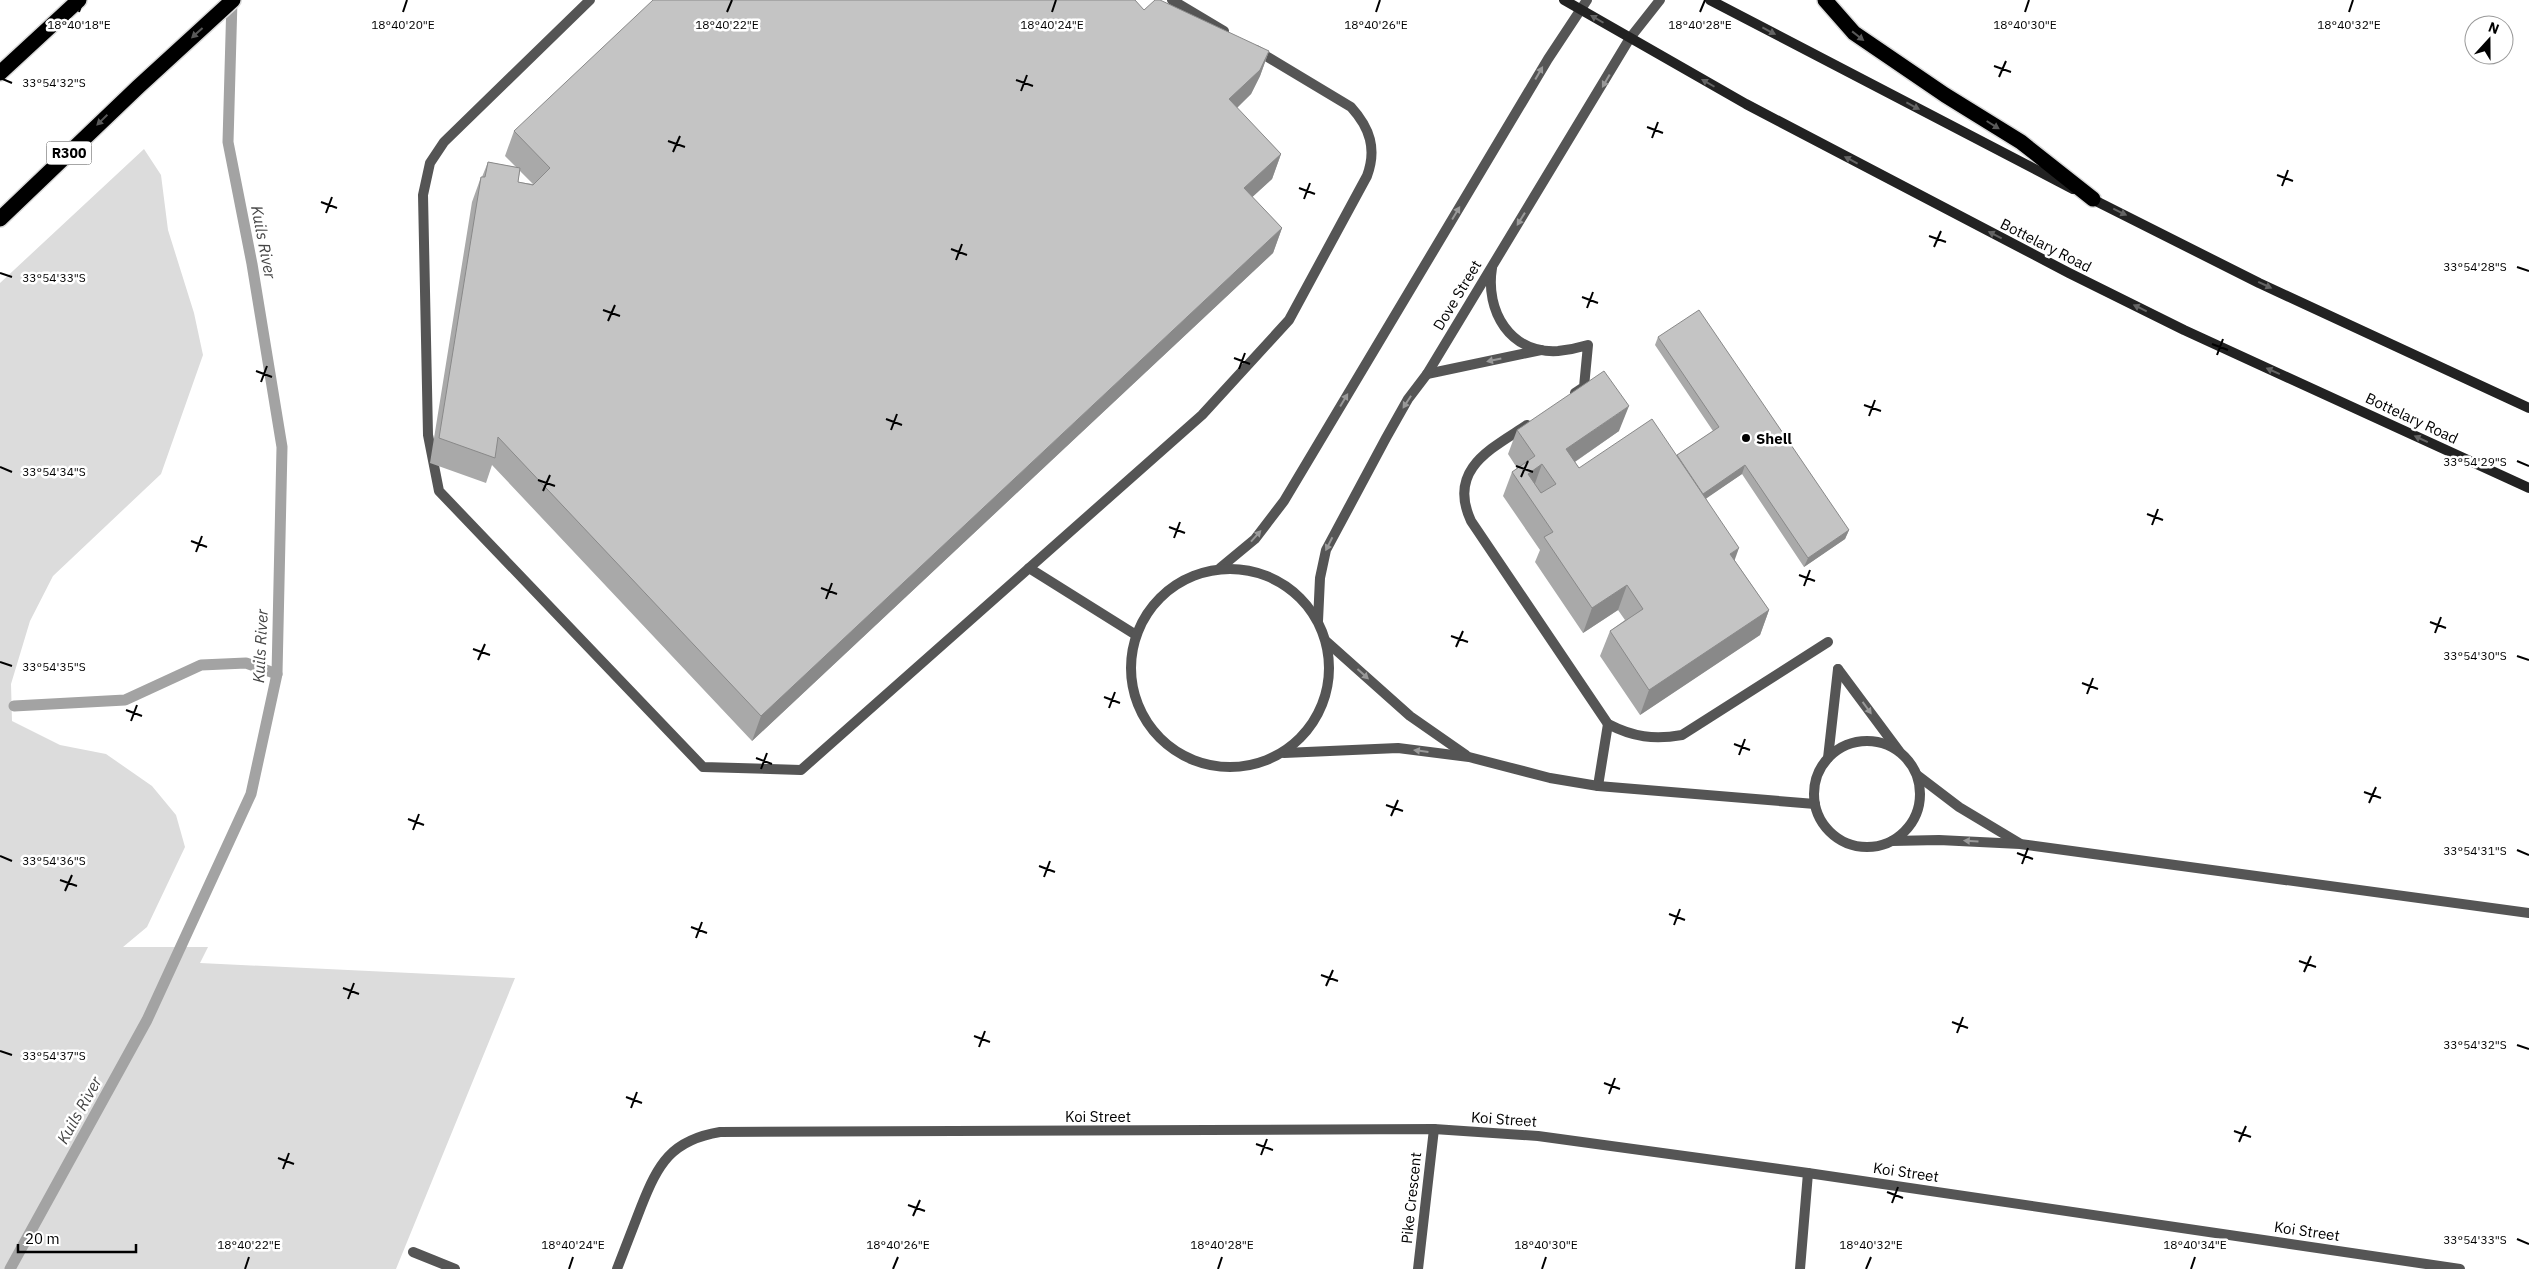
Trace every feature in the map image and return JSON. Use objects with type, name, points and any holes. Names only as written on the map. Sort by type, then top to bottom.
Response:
[{"type":"highway","points":[[0,74],[79,0]]},
{"type":"highway","name":"R300","points":[[0,219],[138,86],[233,0]]},
{"type":"highway","points":[[1825,0],[1854,33],[1944,95],[2021,142],[2093,199]]},
{"type":"main road","name":"Bottelary Road","points":[[1564,0],[1746,104],[2069,273],[2184,330],[2529,488]]},
{"type":"main road","points":[[1710,0],[2259,283],[2529,408]]},
{"type":"street","points":[[590,0],[444,142],[430,163],[425,179],[423,195],[428,435],[439,491],[703,767],[801,770],[1202,415],[1289,320],[1367,176],[1372,163],[1370,135],[1362,120],[1351,107],[1172,0]]},
{"type":"street","name":"Dove Street","points":[[1220,568],[1255,539],[1284,501],[1548,59],[1587,0]]},
{"type":"street","name":"Dove Street","points":[[1318,621],[1320,578],[1326,550],[1386,438],[1408,399],[1427,374],[1630,38],[1660,0]]},
{"type":"street","points":[[1492,267],[1489,285],[1491,303],[1499,320],[1510,334],[1525,344],[1542,350]]},
{"type":"street","points":[[1427,374],[1542,350],[1557,351],[1588,345],[1584,387],[1568,398]]},
{"type":"street","points":[[1535,420],[1480,456],[1470,469],[1464,485],[1466,510],[1471,521],[1608,724],[1626,734],[1646,738],[1664,738],[1682,734],[1828,642]]},
{"type":"street","points":[[1029,568],[1136,635]]},
{"type":"street","name":"Dove Street","points":[[1220,568],[1249,570],[1277,579],[1301,597],[1318,621],[1327,642],[1330,673],[1324,704],[1308,732],[1284,753],[1250,766],[1220,767],[1191,760],[1166,744],[1146,721],[1134,694],[1130,664],[1136,635],[1149,610],[1168,589],[1192,575],[1220,568]]},
{"type":"street","points":[[1327,642],[1410,716],[1469,756]]},
{"type":"street","points":[[1828,758],[1838,669],[1899,751],[1910,761],[1917,775],[1921,794],[1918,813],[1908,829],[1892,841]]},
{"type":"street","points":[[1598,786],[1608,724]]},
{"type":"street","points":[[1899,751],[1885,743],[1870,740],[1854,742],[1840,748],[1828,758],[1818,772],[1814,787],[1814,804],[1820,819],[1830,832],[1844,842],[1860,846],[1876,846],[1892,841],[1939,840],[2020,844],[2529,914]]},
{"type":"street","points":[[1284,753],[1398,748],[1469,756],[1550,778],[1598,786],[1814,804]]},
{"type":"street","points":[[1917,775],[1959,807],[2020,844]]},
{"type":"street","name":"Koi Street","points":[[617,1269],[653,1176],[664,1160],[677,1147],[704,1134],[730,1132],[1434,1130],[1538,1136],[1808,1173],[2460,1269]]},
{"type":"street","name":"Pike Crescent","points":[[1418,1269],[1434,1130]]},
{"type":"street","points":[[1800,1269],[1808,1173]]},
{"type":"street","points":[[413,1252],[455,1269]]},
{"type":"shaded area","points":[[144,149],[161,175],[168,230],[194,313],[203,355],[161,474],[53,576],[30,621],[11,684],[12,721],[60,745],[106,754],[152,786],[176,815],[185,847],[147,927],[123,947],[208,947],[200,963],[515,978],[396,1269],[0,1269],[0,283]]},
{"type":"building","points":[[653,0],[1135,0],[1144,10],[1155,0],[1160,0],[1269,51],[1260,70],[1229,99],[1281,154],[1244,188],[1282,228],[761,716],[498,437],[495,458],[439,438],[481,177],[485,177],[488,162],[520,168],[518,182],[533,185],[550,168],[514,131]]},
{"type":"building","points":[[1699,310],[1849,530],[1808,558],[1745,465],[1703,494],[1677,455],[1719,427],[1658,337]]},
{"type":"building","points":[[1604,371],[1629,406],[1566,449],[1579,468],[1652,419],[1739,548],[1730,554],[1769,610],[1649,690],[1610,631],[1643,609],[1627,585],[1592,608],[1544,537],[1553,532],[1512,472],[1535,456],[1517,430]],"holes":[[[1542,464],[1556,484],[1541,493],[1528,474]]]},
{"type":"waterway","name":"Kuils River","points":[[10,1269],[147,1020],[251,794],[277,674],[282,447],[252,264],[228,142],[232,0]]},
{"type":"waterway","points":[[14,706],[125,700],[201,665],[246,663],[277,674]]},
{"type":"place","name":"Shell","points":[[1746,438]]}]
